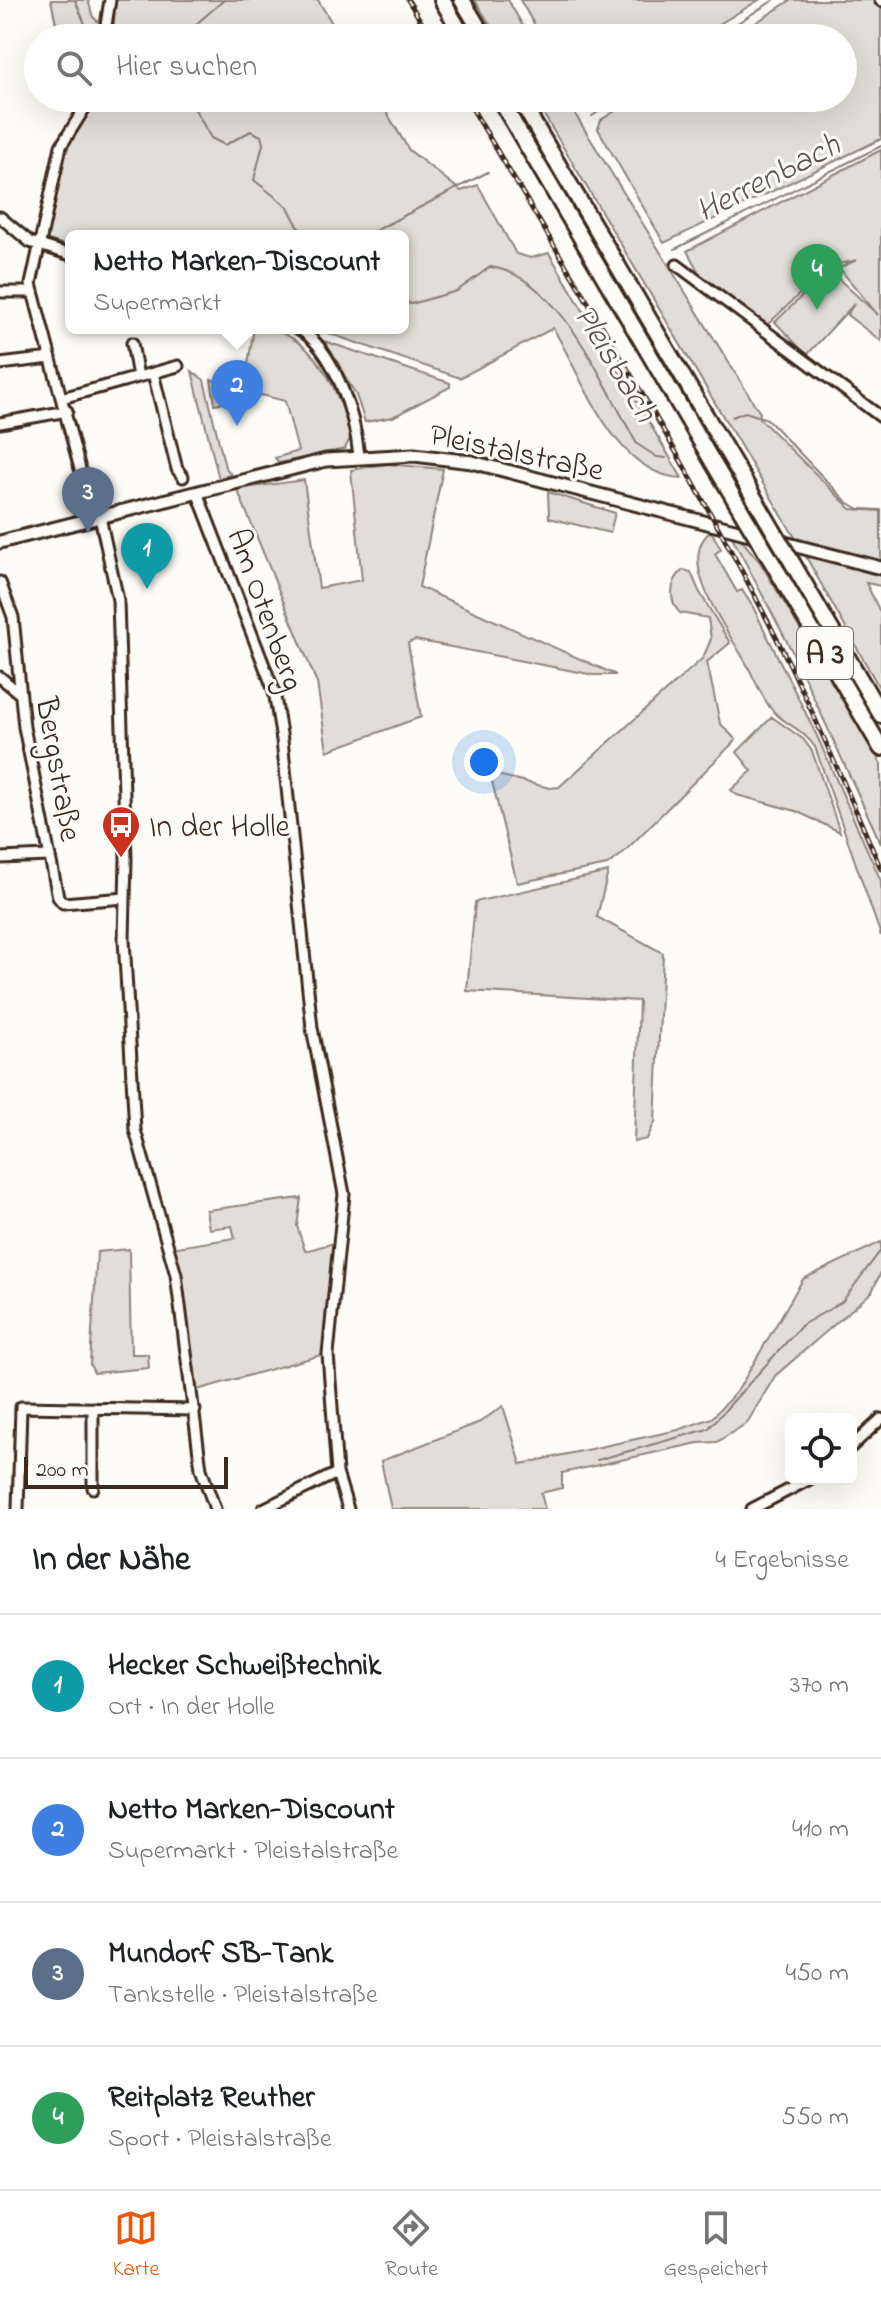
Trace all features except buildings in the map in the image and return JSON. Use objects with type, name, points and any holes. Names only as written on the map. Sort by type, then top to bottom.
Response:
[{"type":"highway","points":[[442,0],[456,24]]},
{"type":"highway","points":[[462,0],[477,24]]},
{"type":"highway","name":"A 3","points":[[507,112],[881,748]]},
{"type":"highway","name":"A 3","points":[[527,112],[881,715]]},
{"type":"main road","name":"Pleistalstraße","points":[[0,542],[275,470],[359,456],[414,455],[472,462],[881,568]]},
{"type":"street","points":[[106,24],[110,0]]},
{"type":"street","points":[[82,112],[61,146],[32,292],[118,600],[124,939],[135,1130],[176,1275],[201,1469],[215,1509]]},
{"type":"street","points":[[0,217],[39,245],[65,253]]},
{"type":"street","points":[[677,265],[881,417]]},
{"type":"street","points":[[0,292],[32,292]]},
{"type":"street","points":[[308,334],[319,347],[351,405],[359,456]]},
{"type":"street","points":[[132,343],[138,377]]},
{"type":"street","points":[[0,364],[51,358]]},
{"type":"street","points":[[62,398],[178,366]]},
{"type":"street","points":[[153,373],[177,469],[183,477]]},
{"type":"street","points":[[0,423],[67,411]]},
{"type":"street","name":"Am Otenberg","points":[[197,492],[274,691],[312,1028],[344,1194],[328,1354],[337,1473],[348,1509]]},
{"type":"street","name":"Bergstraße","points":[[0,582],[14,625],[19,693],[58,897],[63,903],[125,898]]},
{"type":"street","points":[[0,677],[19,693]]},
{"type":"street","points":[[0,858],[49,856]]},
{"type":"street","points":[[93,1408],[93,1488]]},
{"type":"street","points":[[18,1509],[19,1409],[195,1410]]},
{"type":"street","points":[[857,1441],[881,1419]]},
{"type":"street","points":[[263,1509],[337,1473]]},
{"type":"street","points":[[752,1509],[798,1485]]},
{"type":"shaded area","points":[[51,0],[88,0],[93,17],[101,24],[56,24]]},
{"type":"shaded area","points":[[115,0],[318,0],[333,24],[114,24]]},
{"type":"shaded area","points":[[475,0],[508,0],[522,24],[490,24]]},
{"type":"shaded area","points":[[520,0],[759,0],[719,24],[534,24]]},
{"type":"shaded area","points":[[791,0],[881,0],[881,139],[664,243],[598,129],[601,120],[614,112],[857,112],[857,24],[754,24]]},
{"type":"shaded area","points":[[87,112],[386,112],[409,150],[461,191],[478,185],[516,254],[531,258],[549,253],[682,478],[658,473],[637,460],[619,442],[589,397],[553,328],[460,378],[331,334],[409,334],[409,230],[65,230],[65,245],[46,239],[63,152]]},
{"type":"shaded area","points":[[542,112],[574,112],[760,413],[759,418],[851,509],[881,511],[881,562],[797,541]]},
{"type":"shaded area","points":[[881,150],[881,341],[847,315],[854,304],[807,355],[775,322],[829,270],[878,315],[839,268],[857,260],[829,266],[763,329],[702,278],[687,251]]},
{"type":"shaded area","points":[[253,334],[282,334],[292,338],[307,349],[319,364],[339,398],[351,436],[345,449],[279,463],[275,458],[298,451],[285,401],[262,395],[215,404],[211,380],[224,382],[226,377],[245,381]]},
{"type":"shaded area","points":[[324,341],[450,383],[450,387],[393,417],[365,422],[356,395]]},
{"type":"shaded area","points":[[192,371],[204,380],[225,467],[231,474],[219,479]]},
{"type":"shaded area","points":[[387,464],[443,469],[419,587],[616,675],[594,675],[415,640],[408,643],[421,717],[327,751],[317,683],[237,489],[304,480],[319,588],[362,580],[351,470]]},
{"type":"shaded area","points":[[548,492],[615,513],[610,533],[549,518]]},
{"type":"shaded area","points":[[711,531],[721,549],[715,554],[737,592],[742,590],[753,607],[817,736],[881,881],[881,936],[815,747],[769,706],[708,597],[698,560],[701,544]]},
{"type":"shaded area","points":[[731,535],[739,537],[760,562],[881,764],[881,844],[795,657]]},
{"type":"shaded area","points":[[805,555],[881,576],[881,586],[866,583],[881,614],[881,691]]},
{"type":"shaded area","points":[[683,570],[691,572],[730,643],[707,662],[720,723],[736,740],[621,855],[607,865],[517,883],[490,773],[550,788],[559,787],[703,658],[711,639],[708,618],[680,613],[672,597],[675,580]]},
{"type":"shaded area","points":[[772,717],[803,739],[812,751],[840,832],[796,811],[737,795],[731,790],[752,771],[737,752]]},
{"type":"shaded area","points":[[608,872],[597,917],[663,953],[655,1122],[647,1139],[634,1142],[639,1001],[467,991],[475,902]]},
{"type":"shaded area","points":[[301,1198],[297,1226],[305,1251],[337,1242],[325,1354],[197,1390],[183,1285],[171,1248],[235,1238],[232,1226],[209,1229],[206,1210]]},
{"type":"shaded area","points":[[881,1242],[881,1272],[872,1292],[775,1376],[747,1423],[717,1442],[698,1443],[562,1473],[562,1488],[541,1493],[545,1509],[391,1509],[381,1461],[480,1422],[503,1406],[521,1464],[678,1430],[712,1418],[738,1390],[803,1279]]},
{"type":"shaded area","points":[[129,1249],[131,1354],[148,1354],[149,1368],[94,1373],[90,1364],[97,1252]]},
{"type":"waterway","name":"Pleisbach","points":[[75,0],[85,24]]},
{"type":"waterway","points":[[196,24],[224,0]]},
{"type":"waterway","points":[[736,24],[774,0]]},
{"type":"waterway","name":"Pleisbach","points":[[196,112],[211,138],[225,145],[251,131],[261,136],[263,144],[254,180],[288,207],[300,230]]},
{"type":"waterway","points":[[592,116],[598,112]]},
{"type":"waterway","name":"Herrenbach","points":[[675,249],[881,146]]},
{"type":"waterway","points":[[377,230],[488,172]]},
{"type":"waterway","name":"Pleisbach","points":[[409,303],[457,291],[490,267],[515,275],[538,290],[578,338],[637,444],[657,457],[666,458]]},
{"type":"waterway","name":"Pleisbach","points":[[732,417],[745,412],[767,419],[847,502],[859,509],[881,510]]},
{"type":"waterway","points":[[597,1460],[708,1429],[802,1325],[842,1302],[881,1250]]},
{"type":"railway","points":[[408,0],[423,24]]},
{"type":"railway","points":[[474,112],[633,378],[753,592],[790,665],[881,869]]},
{"type":"place","name":"Reitplatz Reuther","points":[[817,310]]},
{"type":"place","name":"Netto Marken-Discount","points":[[237,426]]},
{"type":"place","name":"Mundorf SB-Tank","points":[[88,533]]},
{"type":"place","name":"Hecker Schweißtechnik","points":[[147,589]]},
{"type":"place","name":"In der Holle","points":[[121,859]]}]
